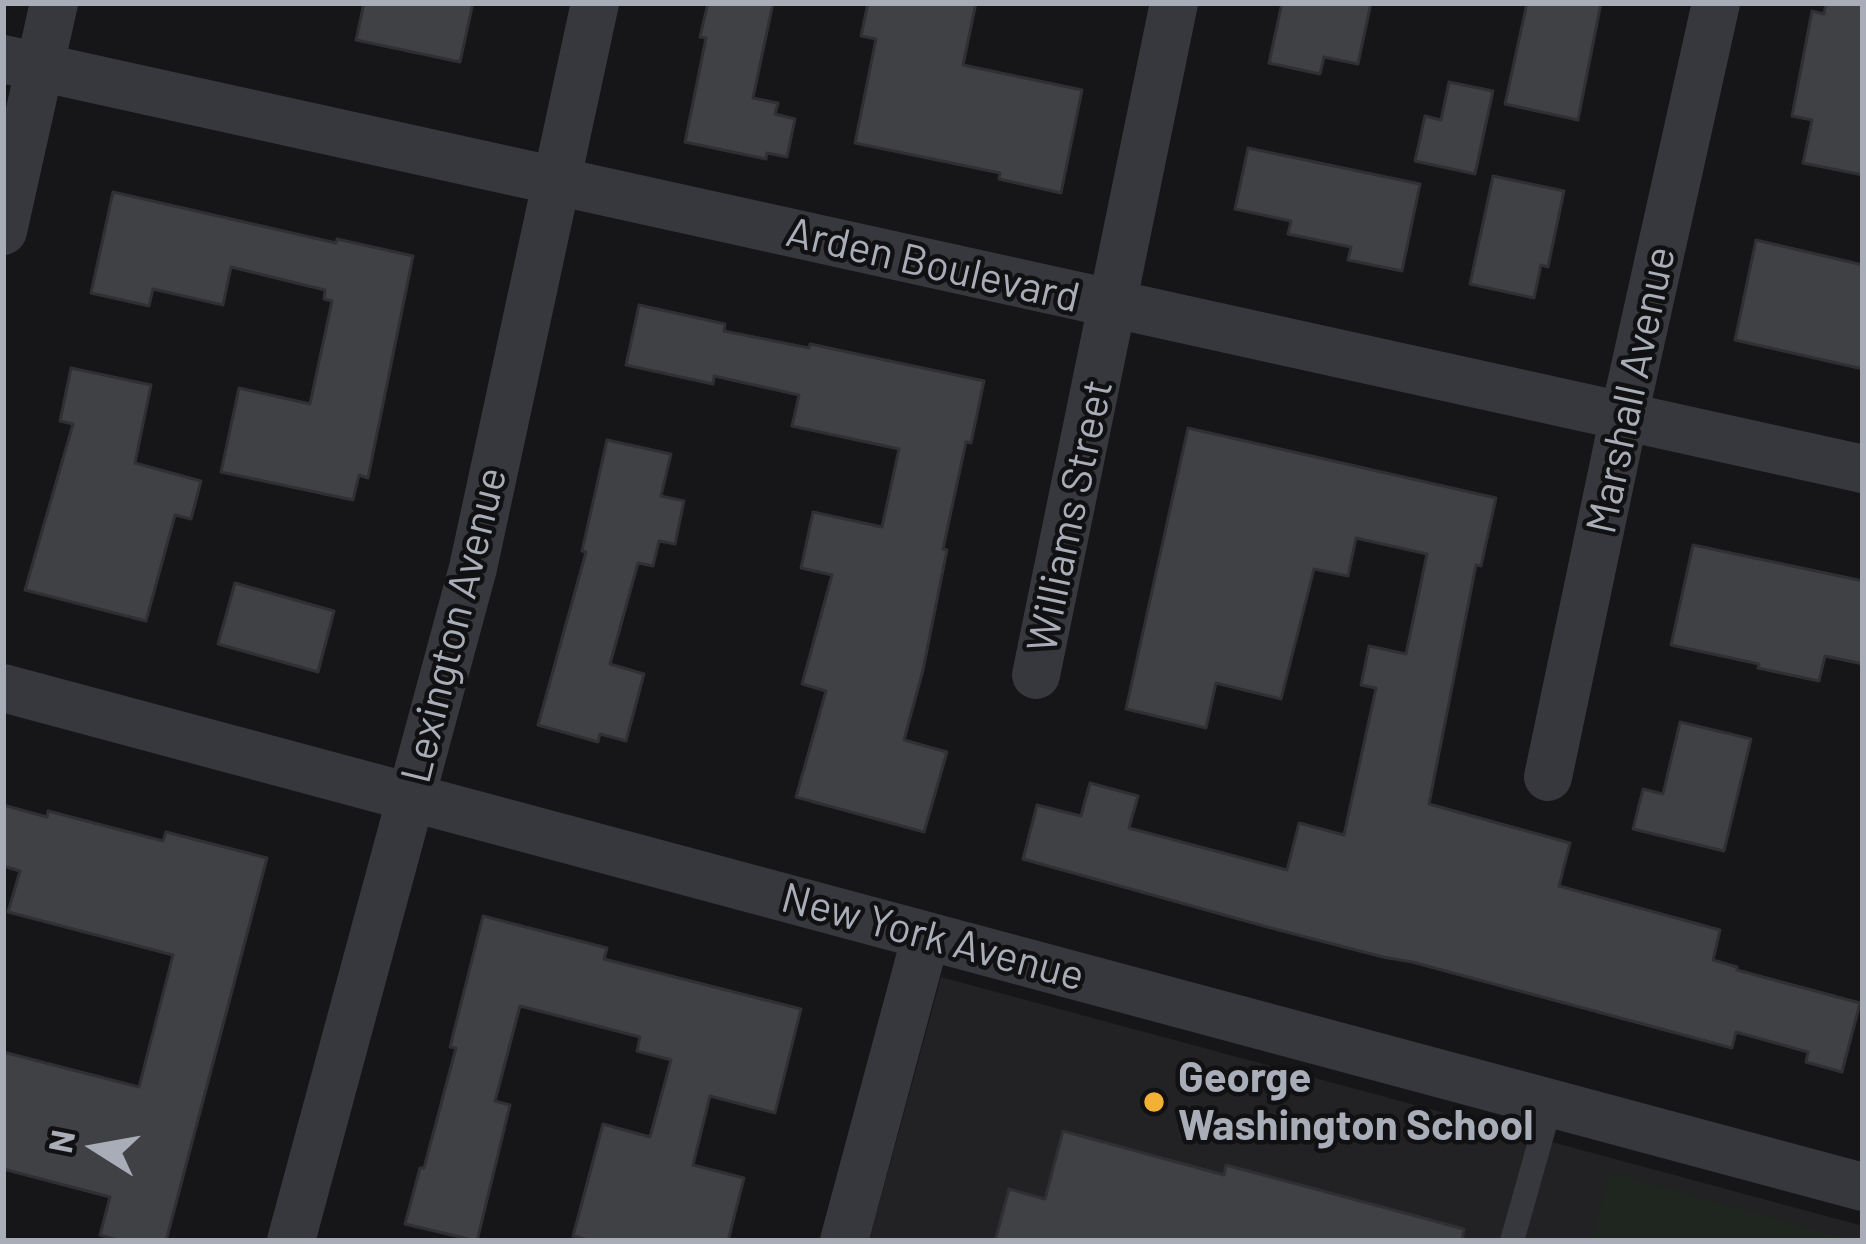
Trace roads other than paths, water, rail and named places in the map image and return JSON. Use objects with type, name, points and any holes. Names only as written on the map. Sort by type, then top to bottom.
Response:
[{"type":"street","points":[[3,231],[21,63],[54,3]]},
{"type":"street","name":"Lexington Avenue","points":[[291,1241],[472,568],[595,3]]},
{"type":"street","name":"Williams Street","points":[[1036,675],[1174,3]]},
{"type":"street","name":"Marshall Avenue","points":[[1548,777],[1716,3]]},
{"type":"street","name":"Arden Boulevard","points":[[21,63],[1863,469]]},
{"type":"street","name":"New York Avenue","points":[[3,688],[1863,1187]]},
{"type":"street","points":[[844,1241],[926,936]]},
{"type":"lane","points":[[1512,1241],[1551,1103]]},
{"type":"place","name":"George Washington School","points":[[1154,1102]]}]
